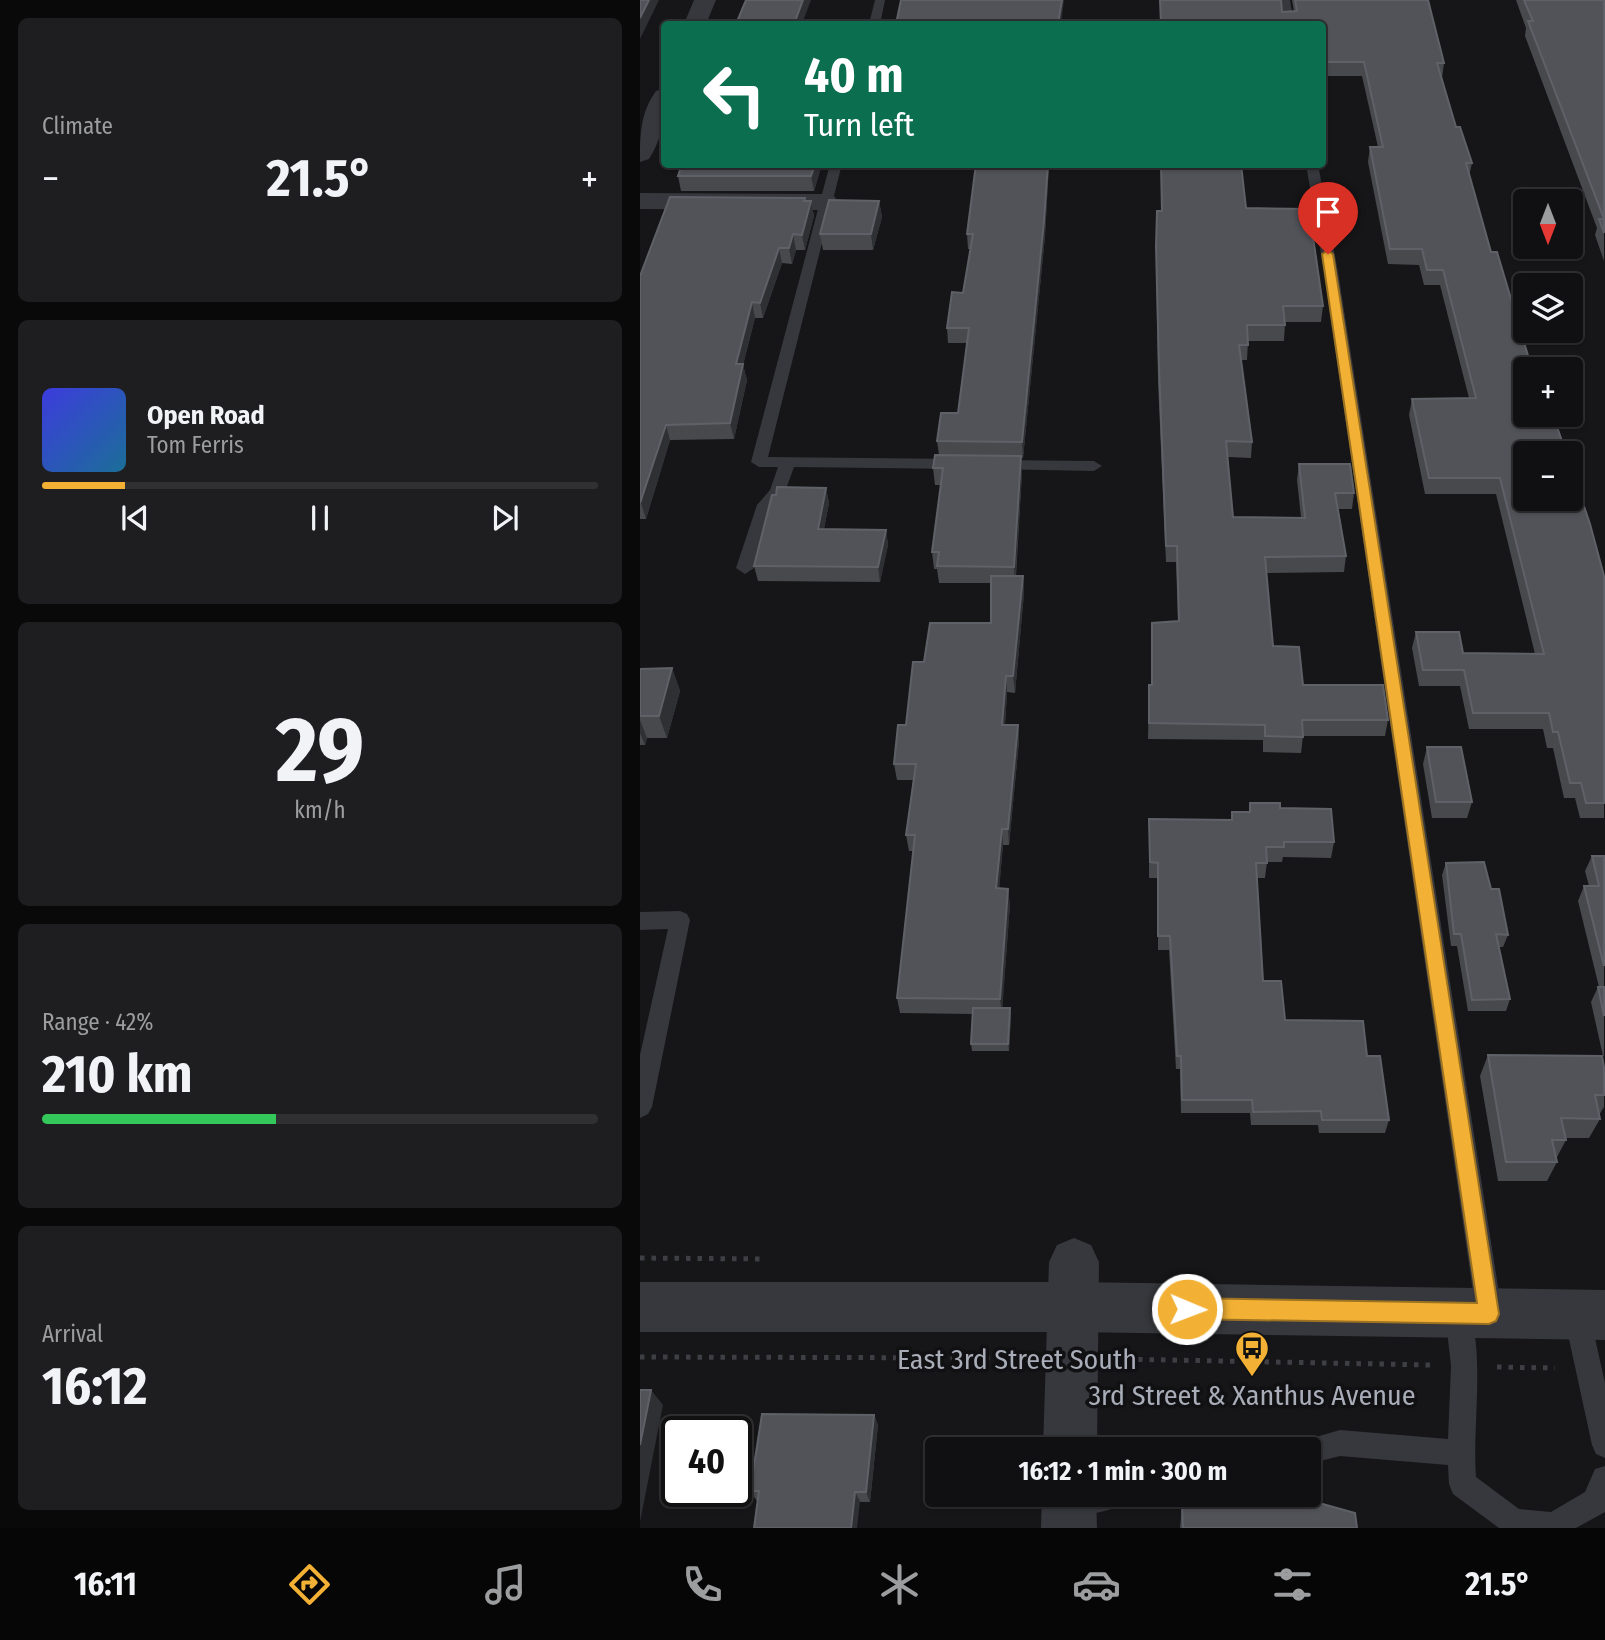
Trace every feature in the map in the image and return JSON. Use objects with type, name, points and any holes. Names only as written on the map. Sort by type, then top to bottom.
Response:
[{"type":"street","points":[[696,21],[705,0]]},
{"type":"street","points":[[640,154],[661,103]]},
{"type":"street","points":[[640,201],[825,202]]},
{"type":"street","points":[[1070,1437],[1074,1284]]},
{"type":"street","name":"East 3rd Street South","points":[[640,1307],[1074,1284],[1473,1313],[1591,1315]]},
{"type":"lane","points":[[875,21],[880,0]]},
{"type":"lane","points":[[1285,0],[1288,21]]},
{"type":"lane","points":[[835,168],[759,462],[1094,466]]},
{"type":"lane","points":[[1312,168],[1333,285],[1473,1313],[1464,1366],[1461,1453],[1463,1484],[1514,1522],[1553,1526],[1595,1502],[1604,1479]]},
{"type":"lane","points":[[745,568],[765,505],[777,492],[788,462]]},
{"type":"lane","points":[[640,921],[680,920],[640,1107]]},
{"type":"lane","points":[[1591,1315],[1587,1369],[1604,1445]]},
{"type":"lane","points":[[1321,1448],[1340,1443],[1461,1453]]},
{"type":"path","name":"East 3rd Street South","points":[[640,1357],[1072,1358],[1587,1369]]},
{"type":"building","points":[[640,0],[649,0],[640,18]]},
{"type":"building","points":[[746,0],[803,0],[795,21],[737,21]]},
{"type":"building","points":[[901,0],[1062,0],[1058,21],[897,21]]},
{"type":"building","points":[[1160,0],[1281,0],[1282,12],[1297,11],[1295,0],[1428,0],[1444,63],[1437,63],[1456,127],[1460,127],[1472,163],[1466,163],[1491,252],[1497,252],[1513,305],[1513,343],[1524,343],[1528,357],[1513,357],[1513,427],[1557,427],[1562,441],[1513,441],[1513,511],[1583,511],[1583,503],[1604,576],[1604,803],[1586,803],[1581,783],[1570,783],[1558,732],[1553,732],[1549,713],[1473,713],[1464,670],[1423,670],[1416,632],[1459,632],[1463,653],[1544,654],[1500,478],[1429,478],[1412,399],[1476,398],[1443,270],[1427,270],[1422,249],[1390,249],[1370,147],[1383,147],[1364,62],[1326,62],[1326,21],[1161,21]]},
{"type":"building","points":[[1524,0],[1604,0],[1604,219],[1528,21],[1533,21]]},
{"type":"building","points":[[681,168],[814,168],[811,176],[678,176]]},
{"type":"building","points":[[975,168],[1048,168],[1022,442],[937,441],[941,413],[958,413],[969,328],[947,328],[952,292],[963,293],[973,234],[967,234]]},
{"type":"building","points":[[1161,168],[1241,168],[1246,208],[1309,209],[1323,306],[1283,306],[1285,325],[1247,325],[1248,345],[1239,345],[1252,442],[1226,441],[1233,517],[1305,518],[1299,464],[1350,464],[1354,493],[1335,493],[1346,556],[1265,557],[1273,646],[1299,647],[1303,685],[1383,685],[1388,720],[1302,720],[1303,737],[1265,736],[1265,725],[1149,723],[1152,623],[1179,621],[1177,546],[1166,546],[1156,246],[1157,211],[1162,211]]},
{"type":"building","points":[[670,197],[805,198],[804,201],[811,201],[802,235],[793,234],[789,248],[779,248],[760,303],[752,302],[736,364],[743,364],[730,423],[666,425],[640,503],[640,276]]},
{"type":"building","points":[[829,200],[879,201],[871,234],[820,234]]},
{"type":"building","points":[[1599,219],[1604,219],[1604,233]]},
{"type":"building","points":[[935,455],[1021,456],[1014,567],[937,566],[939,552],[932,552],[943,468],[933,468]]},
{"type":"building","points":[[777,487],[826,488],[818,529],[886,530],[878,567],[754,566],[772,495],[776,495]]},
{"type":"building","points":[[991,576],[1023,576],[1013,676],[1006,676],[1002,725],[1018,725],[1008,829],[1002,829],[996,888],[1008,889],[1000,999],[897,998],[915,835],[906,835],[916,764],[894,764],[898,725],[906,725],[913,662],[924,662],[930,623],[991,623]]},
{"type":"building","points":[[672,668],[659,716],[640,716],[640,669]]},
{"type":"building","points":[[1427,747],[1461,747],[1472,802],[1436,802]]},
{"type":"building","points":[[1250,803],[1280,803],[1280,808],[1331,809],[1334,842],[1284,842],[1284,847],[1266,847],[1267,863],[1256,863],[1263,981],[1281,981],[1285,1020],[1363,1021],[1367,1056],[1380,1056],[1389,1120],[1322,1120],[1321,1111],[1253,1112],[1252,1100],[1182,1100],[1181,1056],[1177,1056],[1170,936],[1158,936],[1158,863],[1150,862],[1149,819],[1232,820],[1232,812],[1250,812]]},
{"type":"building","points":[[1592,856],[1604,856],[1604,966],[1584,886],[1599,886]]},
{"type":"building","points":[[1484,862],[1491,889],[1499,889],[1508,935],[1496,934],[1510,999],[1472,1000],[1461,934],[1454,934],[1446,863]]},
{"type":"building","points":[[1598,987],[1604,987],[1604,1016]]},
{"type":"building","points":[[973,1008],[1010,1008],[1008,1044],[971,1044]]},
{"type":"building","points":[[1488,1055],[1602,1056],[1604,1095],[1595,1095],[1600,1119],[1561,1118],[1566,1140],[1552,1140],[1557,1162],[1506,1162]]},
{"type":"building","points":[[640,1390],[651,1390],[640,1445]]},
{"type":"building","points":[[762,1414],[874,1415],[866,1492],[855,1492],[851,1528],[754,1528],[759,1491],[752,1491]]},
{"type":"building","points":[[1321,1504],[1355,1513],[1357,1528],[1183,1528],[1182,1507],[1321,1507]]},
{"type":"place","name":"3rd Street & Xanthus Avenue","points":[[1252,1378]]},
{"type":"route","points":[[1187,1309],[1489,1314],[1328,254]]}]
